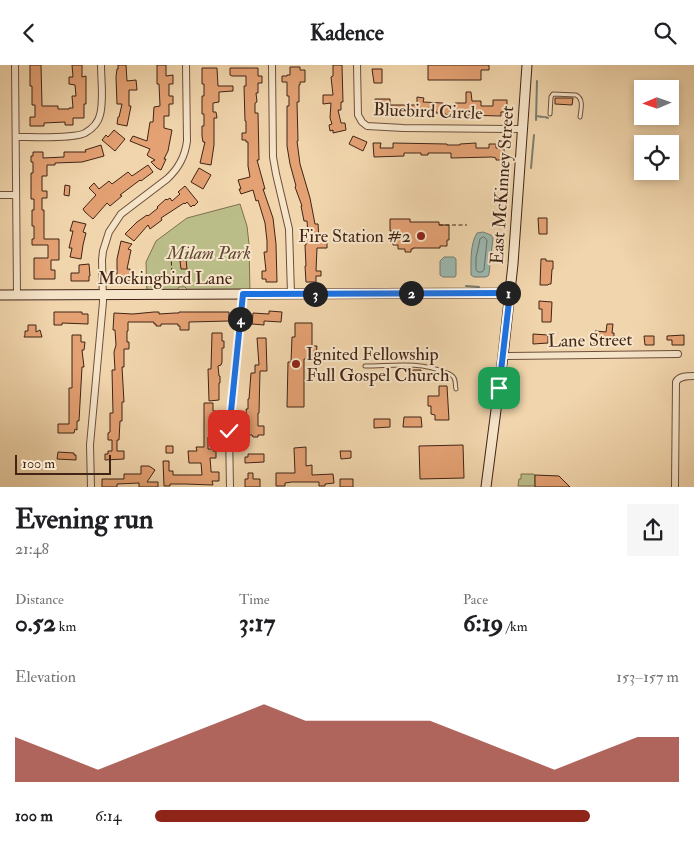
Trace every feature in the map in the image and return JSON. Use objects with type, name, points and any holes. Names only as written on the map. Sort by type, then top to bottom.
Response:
[{"type":"street","points":[[15,65],[17,295]]},
{"type":"street","points":[[16,137],[73,136],[83,134],[91,129],[98,120],[101,107],[101,65]]},
{"type":"street","points":[[91,487],[90,445],[103,295],[102,256],[104,246],[112,225],[125,210],[172,175],[184,155],[187,134],[186,65]]},
{"type":"street","points":[[272,65],[273,157],[289,229],[291,294]]},
{"type":"street","name":"Bluebird Circle","points":[[357,65],[358,115],[361,121],[371,127],[522,129]]},
{"type":"street","name":"East McKinney Street","points":[[486,487],[510,293],[527,65]]},
{"type":"street","points":[[0,195],[16,195]]},
{"type":"street","name":"Mockingbird Lane","points":[[0,295],[510,293]]},
{"type":"street","points":[[230,487],[230,425],[243,294]]},
{"type":"street","name":"Lane Street","points":[[503,356],[678,354]]},
{"type":"street","points":[[675,487],[676,386],[678,379],[681,377],[694,376]]},
{"type":"lane","points":[[550,114],[553,94],[576,95],[582,100],[580,117]]},
{"type":"lane","points":[[365,366],[421,365],[431,367],[452,375],[456,389]]},
{"type":"path","points":[[439,225],[467,225]]},
{"type":"path","points":[[171,255],[173,279],[179,288],[180,295]]},
{"type":"green space","name":"Milam Park","points":[[240,204],[247,226],[249,244],[250,294],[189,295],[185,287],[179,287],[177,295],[147,295],[146,262],[156,241],[187,218]]},
{"type":"green space","points":[[521,474],[535,475],[535,486],[518,486]]},
{"type":"water","points":[[483,232],[491,235],[493,238],[489,274],[485,277],[474,277],[471,275],[472,248],[477,233]]},
{"type":"water","points":[[444,257],[454,257],[456,259],[455,277],[443,277],[440,275],[440,261]]},
{"type":"building","points":[[30,65],[41,65],[42,106],[58,106],[58,109],[69,109],[73,108],[72,96],[76,96],[75,85],[69,84],[69,77],[73,77],[72,65],[82,65],[82,77],[86,76],[84,118],[73,118],[73,125],[65,125],[65,122],[44,123],[44,126],[30,126],[30,117],[35,117],[35,105],[32,105]]},
{"type":"building","points":[[118,65],[126,65],[127,81],[136,80],[137,90],[129,90],[129,106],[131,106],[127,126],[117,124],[122,104],[117,104],[116,77]]},
{"type":"building","points":[[157,65],[166,65],[166,76],[173,75],[173,84],[169,84],[169,96],[173,96],[173,104],[169,104],[169,116],[164,116],[164,128],[172,130],[168,151],[164,159],[166,159],[161,170],[151,162],[155,160],[147,155],[150,149],[130,141],[133,136],[147,141],[150,122],[153,122],[154,107],[160,106]]},
{"type":"building","points":[[333,65],[342,65],[343,102],[341,102],[341,110],[338,110],[341,123],[345,123],[346,130],[333,133],[333,130],[330,131],[329,125],[332,124],[330,118],[331,103],[323,104],[323,95],[333,95],[331,77],[333,76]]},
{"type":"building","points":[[428,65],[489,65],[489,70],[481,70],[481,80],[428,80]]},
{"type":"building","points":[[290,67],[300,67],[300,70],[305,70],[305,82],[300,82],[299,102],[297,102],[297,141],[300,164],[315,224],[318,224],[319,240],[327,239],[327,248],[317,248],[316,271],[321,271],[321,276],[316,276],[316,282],[306,282],[305,234],[308,234],[307,221],[304,221],[287,146],[287,106],[289,106],[289,96],[287,96],[287,82],[282,82],[282,76],[290,75]]},
{"type":"building","points":[[202,68],[217,68],[218,86],[233,86],[233,91],[219,92],[219,102],[213,103],[213,112],[216,112],[217,118],[214,118],[214,145],[211,165],[200,163],[205,142],[203,142],[202,136],[202,126],[204,126],[202,96],[204,96],[204,84],[202,84]]},
{"type":"building","points":[[230,68],[258,68],[258,76],[262,76],[262,83],[258,83],[257,102],[255,103],[255,113],[258,113],[259,160],[257,160],[265,189],[263,189],[273,218],[277,282],[266,282],[266,279],[262,279],[262,271],[266,271],[264,252],[267,252],[267,241],[265,223],[258,200],[256,201],[253,190],[241,194],[239,189],[241,189],[238,180],[250,177],[248,142],[242,140],[242,133],[246,133],[244,86],[246,86],[246,76],[230,75]]},
{"type":"building","points":[[372,69],[382,69],[382,83],[374,83]]},
{"type":"building","points":[[466,92],[471,92],[472,101],[481,101],[481,106],[493,106],[493,100],[507,100],[507,112],[501,112],[501,116],[462,115],[462,113],[445,115],[445,113],[436,113],[436,111],[422,111],[422,115],[397,114],[397,111],[382,111],[382,114],[375,114],[375,99],[390,99],[390,105],[417,105],[417,97],[424,98],[423,102],[455,105],[455,103],[466,103]]},
{"type":"building","points":[[555,98],[573,98],[572,105],[555,104]]},
{"type":"building","points":[[114,130],[125,139],[115,151],[102,140],[106,135],[108,137]]},
{"type":"building","points":[[353,136],[367,142],[363,151],[349,144]]},
{"type":"building","points":[[373,143],[381,143],[380,148],[393,148],[393,143],[460,145],[476,143],[476,148],[489,148],[489,144],[496,144],[496,148],[504,148],[504,160],[496,160],[496,158],[492,157],[451,158],[451,153],[428,153],[428,155],[421,155],[421,153],[404,153],[404,156],[374,157]]},
{"type":"building","points":[[101,145],[104,156],[82,162],[47,165],[47,176],[42,176],[42,191],[47,191],[47,198],[42,198],[44,239],[59,239],[59,260],[51,260],[51,270],[55,270],[55,279],[34,279],[34,258],[48,258],[48,245],[32,245],[32,239],[34,239],[32,210],[34,210],[34,199],[31,199],[33,162],[31,162],[31,156],[33,156],[33,152],[43,152],[43,158],[64,157],[64,152],[86,152],[85,150]]},
{"type":"building","points":[[148,165],[153,172],[120,195],[122,196],[110,206],[107,203],[93,219],[85,212],[83,209],[96,195],[89,188],[94,183],[99,189],[109,181],[112,184],[128,172],[132,176]]},
{"type":"building","points":[[199,168],[211,175],[203,189],[191,182]]},
{"type":"building","points":[[65,185],[70,186],[69,196],[64,195]]},
{"type":"building","points":[[185,186],[198,202],[194,206],[191,207],[187,202],[184,203],[161,218],[162,220],[150,229],[148,225],[134,241],[125,234],[137,222],[158,208],[166,199],[170,198],[172,201]]},
{"type":"building","points":[[538,218],[547,218],[547,234],[539,234]]},
{"type":"building","name":"Fire Station #2","points":[[390,219],[410,219],[410,222],[439,222],[439,225],[449,225],[447,246],[440,246],[440,248],[413,248],[411,252],[405,252],[405,249],[398,249],[398,245],[393,245],[393,231],[390,231]]},
{"type":"building","points":[[73,221],[86,224],[83,232],[86,233],[81,259],[70,257],[72,248],[69,248],[73,231],[70,231]]},
{"type":"building","points":[[121,241],[132,244],[128,249],[131,250],[127,269],[130,269],[130,273],[132,273],[132,281],[118,281],[117,259]]},
{"type":"building","points":[[541,259],[553,261],[551,284],[548,285],[540,285]]},
{"type":"building","points":[[186,260],[187,269],[181,269],[180,261]]},
{"type":"building","points":[[89,264],[89,281],[71,281],[71,273],[79,273],[79,265]]},
{"type":"building","points":[[539,301],[552,302],[551,322],[542,322],[542,309],[539,309]]},
{"type":"building","points":[[269,311],[282,312],[281,322],[264,321],[264,325],[252,324],[253,313],[269,314]]},
{"type":"building","points":[[54,312],[82,312],[82,314],[88,314],[88,324],[62,323],[62,325],[54,325]]},
{"type":"building","points":[[159,312],[159,314],[229,312],[229,321],[189,322],[189,330],[180,330],[178,324],[161,324],[161,326],[156,326],[154,322],[128,322],[127,342],[129,342],[129,349],[124,349],[124,367],[122,367],[124,402],[122,402],[119,440],[117,440],[117,451],[124,451],[124,459],[105,460],[105,454],[108,454],[108,451],[112,451],[112,440],[108,440],[108,433],[110,432],[110,413],[113,413],[112,370],[115,370],[114,352],[116,345],[115,330],[113,330],[114,313]]},
{"type":"building","name":"Ignited Fellowship Full Gospel Church","points":[[295,323],[312,323],[312,346],[317,346],[316,355],[312,355],[312,359],[304,359],[304,407],[287,407],[288,362],[291,362],[292,337],[295,337]]},
{"type":"building","points":[[607,324],[613,324],[614,345],[594,345],[595,331],[606,332]]},
{"type":"building","points":[[28,325],[36,325],[36,332],[40,330],[42,337],[24,337],[25,331],[28,331]]},
{"type":"building","points":[[212,333],[222,333],[224,348],[222,348],[221,365],[218,366],[220,376],[219,400],[209,401],[208,369],[211,369]]},
{"type":"building","points":[[533,334],[548,335],[548,343],[533,344]]},
{"type":"building","points":[[72,335],[81,335],[81,342],[85,342],[84,350],[82,350],[84,367],[82,367],[79,421],[77,421],[77,430],[75,429],[74,433],[58,433],[58,424],[69,424],[69,388],[72,388]]},
{"type":"building","points":[[684,335],[684,345],[672,345],[672,340],[667,340],[667,336]]},
{"type":"building","points":[[644,336],[654,336],[654,345],[645,345]]},
{"type":"building","points":[[257,338],[266,338],[267,371],[260,371],[258,413],[258,426],[264,426],[264,435],[253,437],[245,433],[245,420],[247,420],[246,409],[248,409],[251,373],[255,373],[255,365],[259,365]]},
{"type":"building","points":[[409,370],[421,370],[421,380],[409,380]]},
{"type":"building","points":[[439,386],[447,386],[449,420],[435,420],[435,415],[431,414],[431,406],[428,406],[428,396],[439,396]]},
{"type":"building","points":[[204,403],[213,403],[213,411],[216,411],[215,437],[208,437],[208,449],[216,451],[216,458],[210,458],[211,472],[219,472],[219,481],[212,481],[213,485],[170,484],[170,486],[164,486],[163,461],[169,461],[169,471],[173,471],[173,475],[202,475],[201,463],[189,463],[188,451],[197,451],[196,447],[204,447]]},
{"type":"building","points":[[404,417],[421,417],[422,427],[403,427]]},
{"type":"building","points":[[374,419],[390,419],[390,427],[374,428]]},
{"type":"building","points":[[463,445],[464,478],[420,479],[419,446]]},
{"type":"building","points":[[166,446],[173,446],[173,453],[166,453]]},
{"type":"building","points":[[306,447],[306,466],[312,465],[312,475],[333,474],[334,483],[319,486],[319,482],[292,482],[285,483],[285,486],[276,486],[276,473],[295,473],[294,448]]},
{"type":"building","points":[[340,451],[351,451],[351,458],[341,459]]},
{"type":"building","points":[[58,452],[74,453],[76,460],[57,459]]},
{"type":"building","points":[[248,454],[264,454],[264,462],[245,463],[245,457],[248,457]]},
{"type":"building","points":[[141,466],[149,466],[155,470],[147,482],[158,482],[158,487],[139,487],[139,483],[117,484],[117,487],[102,487],[102,479],[124,479],[124,474],[141,474]]},
{"type":"building","points":[[248,473],[253,473],[253,479],[260,479],[260,487],[245,487],[245,479],[248,479]]},
{"type":"building","points":[[535,475],[559,476],[570,487],[535,487]]},
{"type":"building","points":[[340,479],[353,479],[353,487],[340,487]]},
{"type":"waterway","points":[[536,120],[537,81]]},
{"type":"waterway","points":[[536,116],[543,117]]},
{"type":"waterway","points":[[531,168],[534,135]]},
{"type":"waterway","points":[[466,286],[479,287]]},
{"type":"place","name":"Fire Station #2","points":[[421,236]]},
{"type":"place","name":"Ignited Fellowship Full Gospel Church","points":[[296,364]]},
{"type":"route","points":[[229,431],[243,294],[510,293],[499,388]]}]
